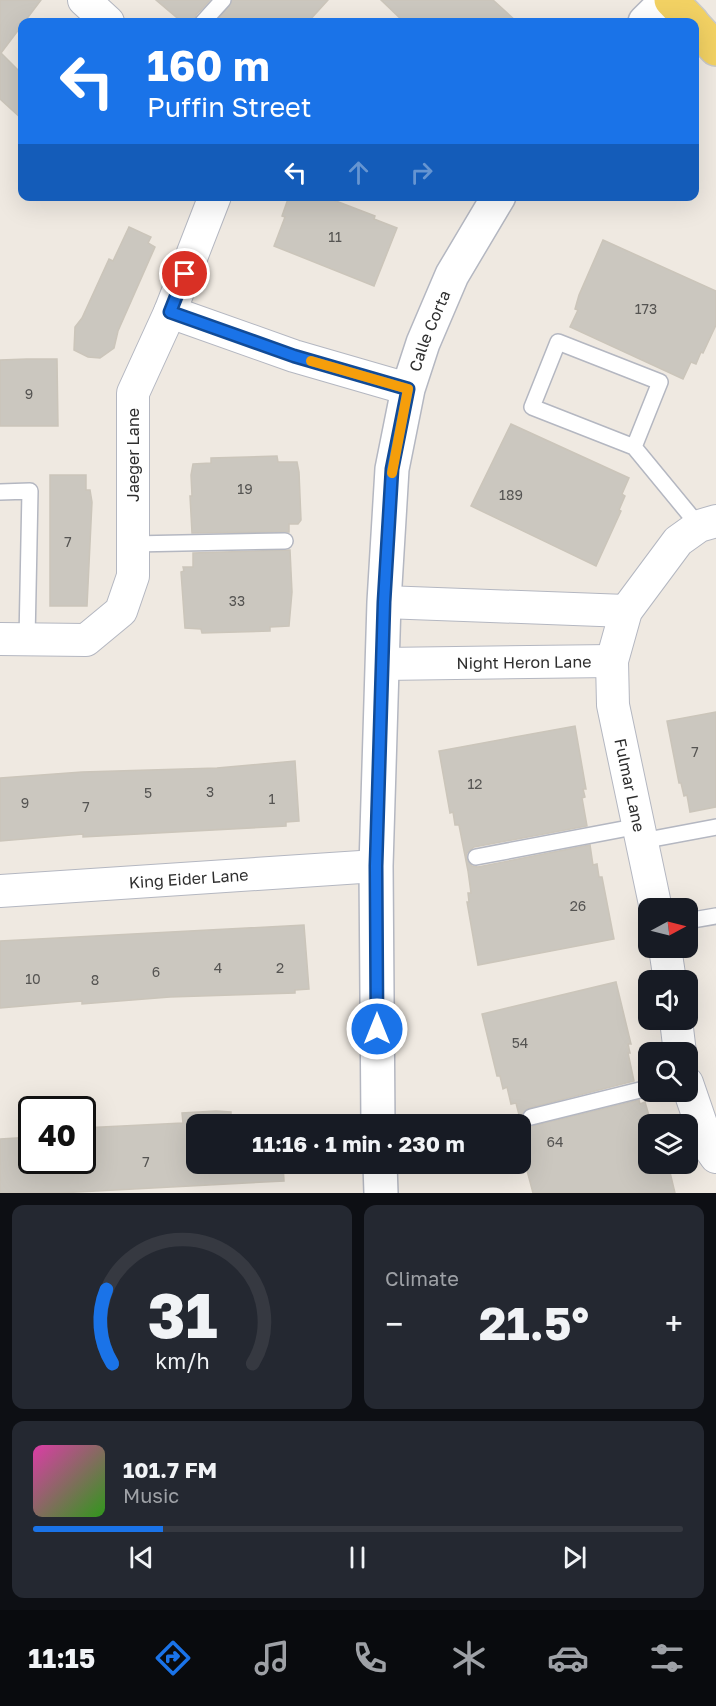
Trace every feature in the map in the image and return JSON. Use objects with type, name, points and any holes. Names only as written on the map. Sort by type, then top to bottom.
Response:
[{"type":"main road","points":[[671,0],[688,18]]},
{"type":"main road","points":[[699,31],[716,49]]},
{"type":"street","points":[[649,18],[667,0]]},
{"type":"street","name":"Jaeger Lane","points":[[14,640],[86,640],[121,611],[133,576],[133,393],[170,312],[213,201]]},
{"type":"street","name":"Calle Corta","points":[[378,1114],[376,866],[384,602],[392,469],[408,389],[423,343],[452,275],[496,201]]},
{"type":"street","points":[[170,312],[294,356],[408,389]]},
{"type":"street","name":"Night Heron Lane","points":[[383,664],[612,660],[626,611],[678,541],[708,523]]},
{"type":"street","points":[[384,602],[626,611]]},
{"type":"street","points":[[555,660],[559,609]]},
{"type":"street","name":"Fulmar Lane","points":[[612,660],[613,705],[654,898]]},
{"type":"street","name":"King Eider Lane","points":[[0,891],[376,866]]},
{"type":"street","points":[[694,1102],[709,1147],[716,1157]]},
{"type":"street","points":[[380,1174],[381,1193]]},
{"type":"lane","points":[[207,18],[223,0]]},
{"type":"lane","points":[[634,447],[660,382],[558,342],[532,407],[634,447],[708,523]]},
{"type":"lane","points":[[0,492],[30,491],[14,640]]},
{"type":"lane","points":[[133,544],[285,541]]},
{"type":"lane","points":[[476,857],[640,833],[716,827]]},
{"type":"lane","points":[[698,919],[716,916]]},
{"type":"lane","points":[[531,1117],[638,1090]]},
{"type":"building","points":[[0,0],[41,0],[27,18],[18,18],[18,30],[1,53],[18,70],[18,115],[0,99]]},
{"type":"building","points":[[156,0],[210,0],[195,18],[177,18]]},
{"type":"building","points":[[232,0],[328,0],[312,18],[219,18]]},
{"type":"building","points":[[381,0],[493,0],[513,18],[400,18]]},
{"type":"building","points":[[287,201],[336,201],[375,216],[374,219],[397,228],[374,286],[274,246],[285,217],[282,216]]},
{"type":"building","points":[[129,227],[151,237],[148,243],[155,247],[118,331],[114,348],[100,358],[88,357],[74,350],[75,327],[82,318],[109,259],[113,261]]},
{"type":"building","points":[[603,240],[716,291],[716,325],[703,353],[701,352],[696,364],[691,362],[683,379],[570,327],[578,310],[575,309],[579,295]]},
{"type":"building","points":[[57,359],[58,426],[0,426],[0,360]]},
{"type":"building","points":[[511,424],[629,478],[622,494],[625,496],[619,510],[621,511],[596,566],[471,506]]},
{"type":"building","points":[[277,456],[278,462],[297,462],[301,520],[298,524],[289,524],[289,532],[192,533],[190,496],[192,496],[193,464],[211,463],[211,458]]},
{"type":"building","points":[[50,475],[86,475],[86,490],[90,490],[92,502],[87,606],[50,606]]},
{"type":"building","points":[[290,550],[292,592],[289,626],[270,627],[270,631],[202,633],[201,629],[185,628],[181,572],[184,571],[183,567],[193,567],[193,553]]},
{"type":"building","points":[[716,712],[716,807],[690,812],[687,795],[684,796],[681,783],[679,783],[667,721]]},
{"type":"building","points":[[575,726],[586,789],[583,789],[585,797],[582,798],[587,826],[474,847],[467,853],[467,859],[472,866],[478,867],[590,845],[593,865],[597,864],[599,877],[602,877],[614,939],[478,965],[467,902],[469,902],[468,893],[471,893],[468,871],[459,825],[455,825],[453,812],[450,813],[439,751]]},
{"type":"building","points":[[295,761],[299,821],[286,822],[286,826],[83,837],[83,834],[0,841],[0,778],[82,772],[217,768]]},
{"type":"building","points":[[304,925],[309,989],[295,990],[295,993],[170,997],[82,1004],[82,1001],[0,1008],[0,941]]},
{"type":"building","points":[[616,982],[631,1044],[628,1044],[630,1053],[628,1053],[634,1081],[529,1108],[519,1114],[516,1103],[511,1104],[507,1087],[503,1089],[500,1076],[497,1076],[482,1014]]},
{"type":"building","points":[[638,1100],[640,1104],[645,1102],[649,1114],[638,1114],[638,1174],[670,1174],[675,1193],[533,1193],[528,1174],[531,1174],[531,1126]]},
{"type":"building","points":[[231,1112],[231,1114],[186,1114],[186,1174],[284,1174],[284,1181],[59,1193],[0,1193],[0,1139],[18,1138],[18,1174],[96,1174],[96,1127],[183,1123],[182,1113]]},
{"type":"slow traffic","points":[[311,361],[408,389],[392,473]]},
{"type":"route","points":[[185,274],[170,312],[294,356],[408,389],[392,469],[384,602],[381,777],[376,866],[377,1029]]}]
